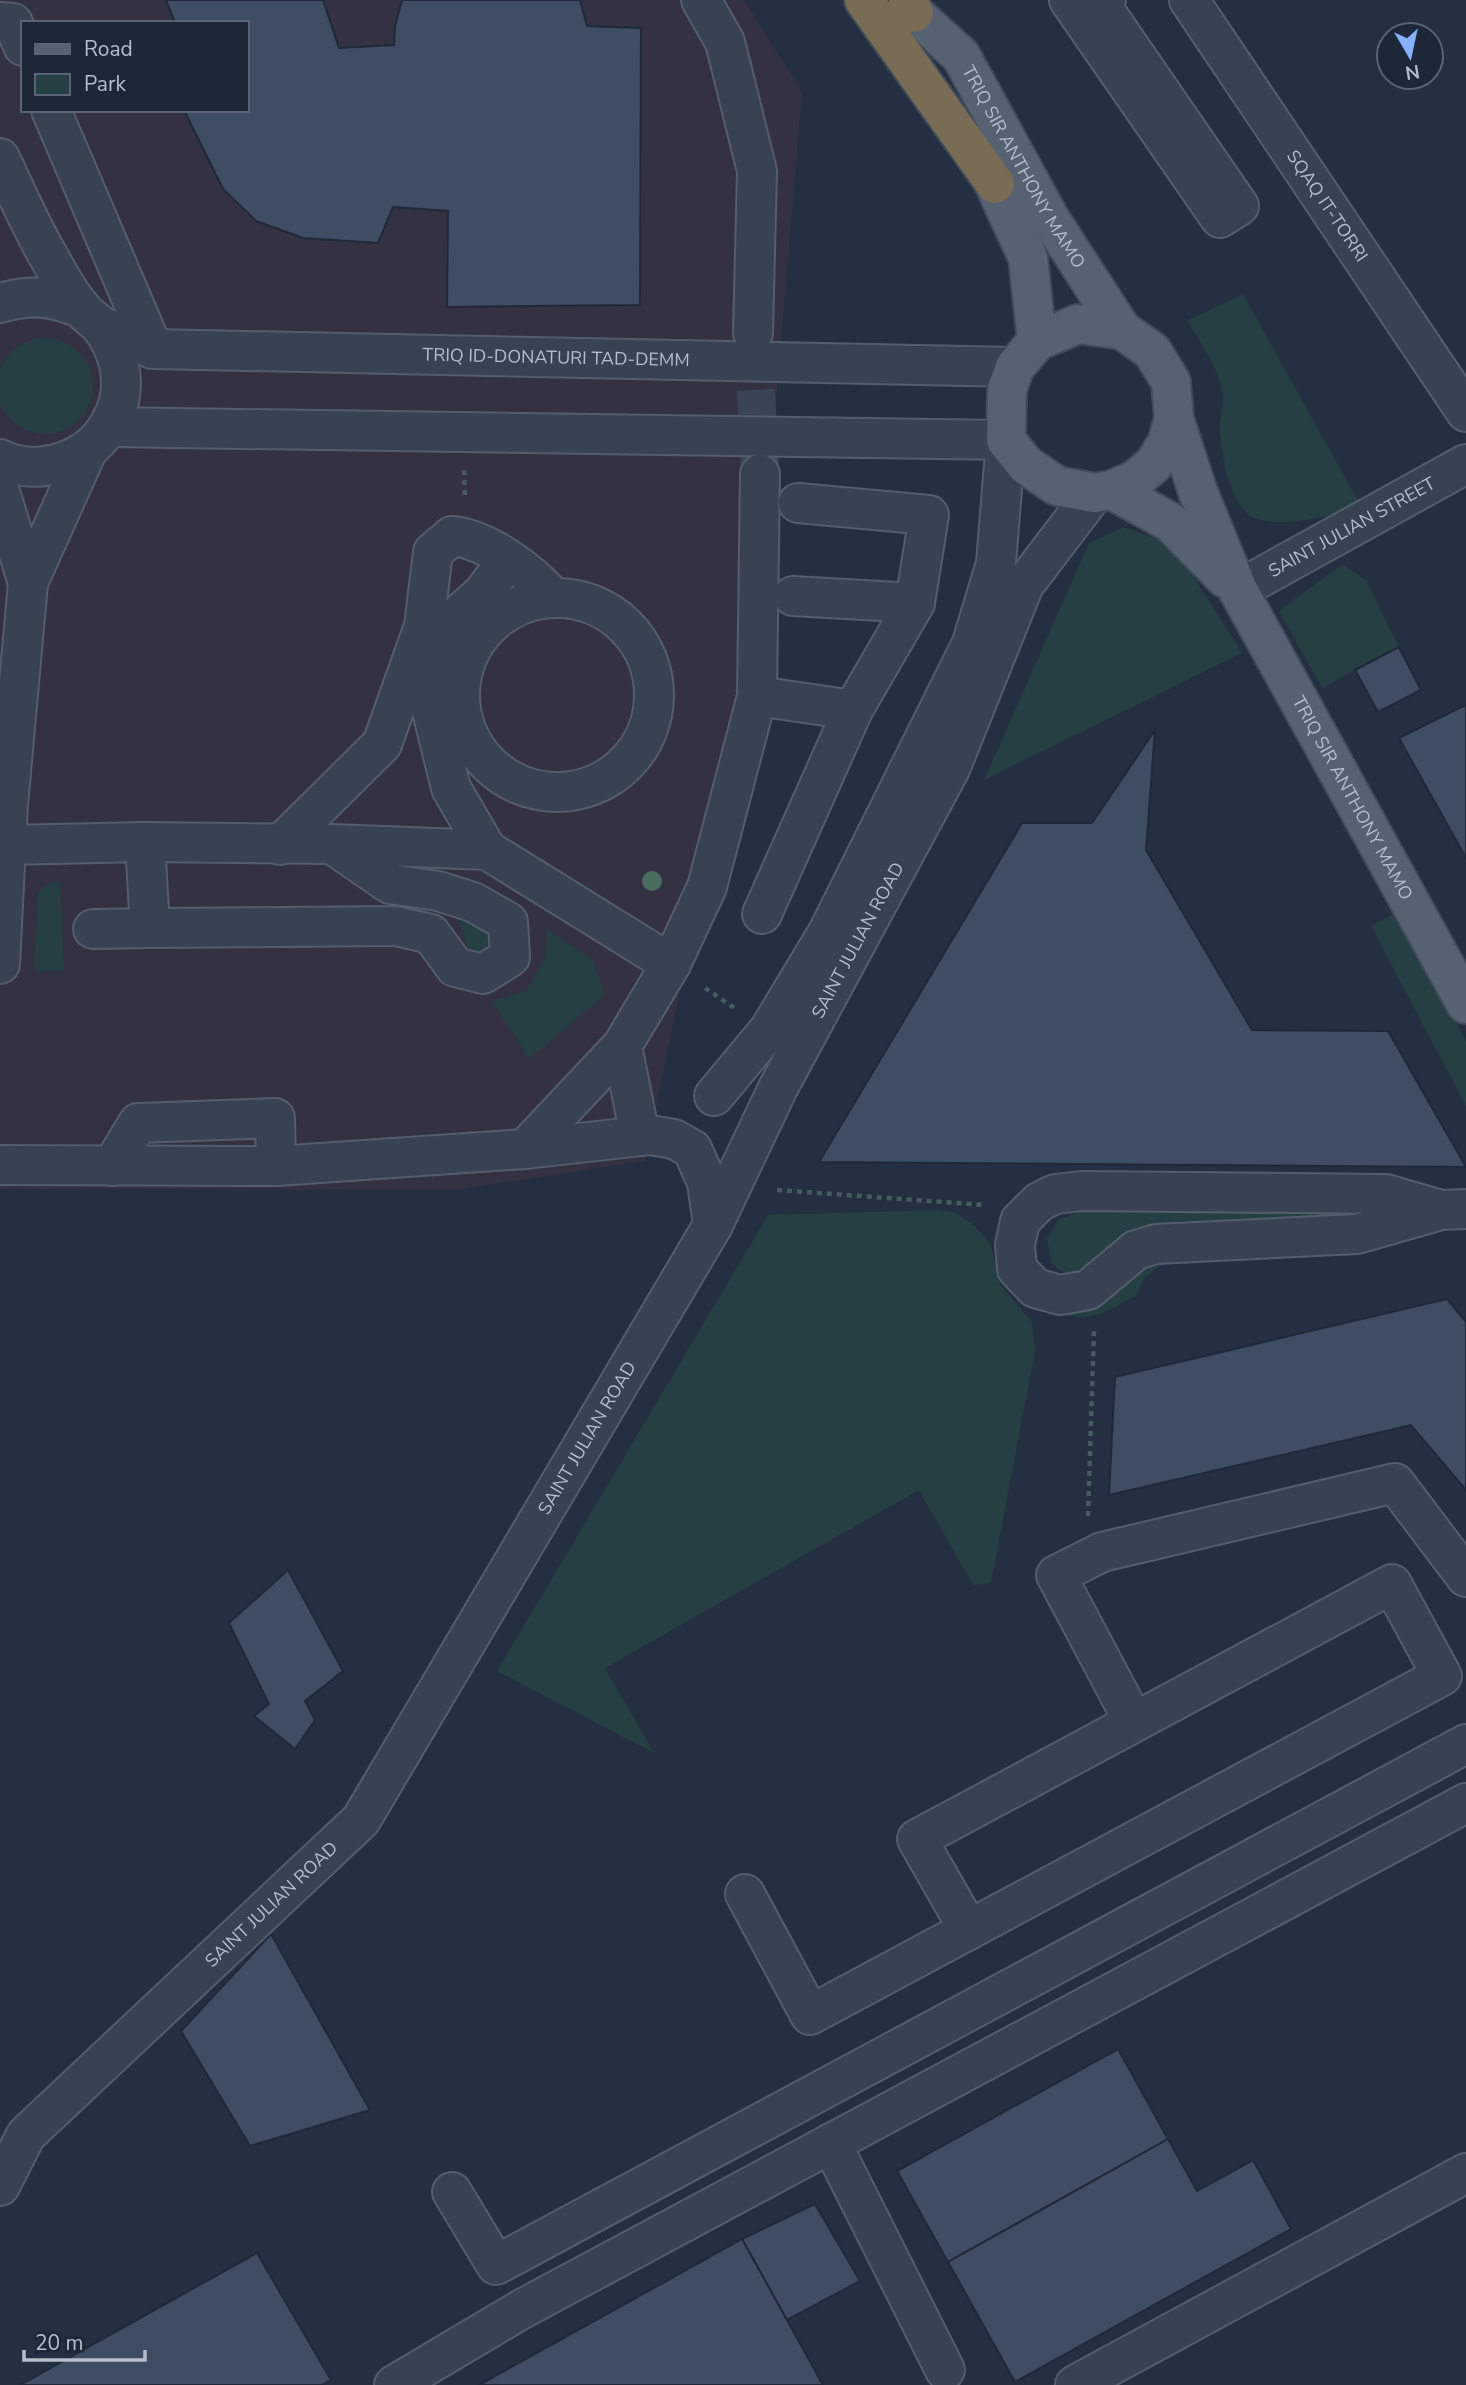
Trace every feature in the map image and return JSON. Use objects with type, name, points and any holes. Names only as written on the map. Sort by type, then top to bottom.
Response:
[{"type":"highway","points":[[864,0],[995,184]]},
{"type":"main road","name":"TRIQ SIR ANTHONY MAMO","points":[[909,4],[1028,258],[1026,354],[1007,389],[1016,452],[1057,486],[1103,491],[1170,522],[1238,590]]},
{"type":"main road","name":"TRIQ SIR ANTHONY MAMO","points":[[909,4],[961,56],[1050,219],[1122,330],[1152,351],[1171,382],[1174,419],[1198,492],[1238,590],[1466,1004]]},
{"type":"main road","name":"TRIQ SIR ANTHONY MAMO","points":[[1026,354],[1078,324],[1122,330]]},
{"type":"main road","name":"TRIQ SIR ANTHONY MAMO","points":[[1103,491],[1135,480],[1154,464],[1167,443],[1174,419]]},
{"type":"street","points":[[701,0],[725,42],[757,171],[753,333]]},
{"type":"street","points":[[1069,0],[1220,218],[1239,206],[1100,4],[1106,0]]},
{"type":"street","name":"SQAQ IT-TORRI","points":[[1189,0],[1466,412]]},
{"type":"street","points":[[0,22],[13,23],[21,41]]},
{"type":"street","points":[[52,112],[153,349]]},
{"type":"street","points":[[0,159],[50,259],[116,351],[121,379],[118,405],[28,583],[4,805],[6,845],[0,964]]},
{"type":"street","name":"TRIQ ID-DONATURI TAD-DEMM","points":[[0,303],[21,297],[42,296],[63,300],[153,349],[1026,354]]},
{"type":"street","points":[[0,459],[29,467],[53,466],[72,459],[99,438],[1016,452],[996,563],[972,643],[828,932],[769,1030],[714,1096]]},
{"type":"street","name":"SAINT JULIAN ROAD","points":[[1016,452],[1024,585]]},
{"type":"street","name":"SAINT JULIAN STREET","points":[[1238,590],[1466,464]]},
{"type":"street","points":[[525,1149],[622,1046],[671,964],[707,887],[757,696],[760,474]]},
{"type":"street","name":"SAINT JULIAN ROAD","points":[[0,2186],[26,2135],[361,1820],[713,1225],[778,1088],[950,769],[1024,585],[1103,491]]},
{"type":"street","points":[[0,492],[28,583]]},
{"type":"street","points":[[762,914],[853,710],[915,603],[929,515],[798,503]]},
{"type":"street","points":[[280,845],[382,744],[424,626],[433,552],[452,536],[465,537],[508,560],[536,579],[552,597],[585,601],[615,616],[638,639],[652,668],[655,701],[648,733],[629,761],[604,781],[572,792],[539,791],[509,781],[485,761],[467,735],[459,704],[461,673],[473,643],[494,620],[521,604],[552,597]]},
{"type":"street","points":[[508,560],[482,594],[446,626],[428,695],[451,789],[487,850],[671,964]]},
{"type":"street","points":[[793,596],[915,603]]},
{"type":"street","points":[[757,696],[853,710]]},
{"type":"street","points":[[6,845],[145,842],[332,844],[487,850]]},
{"type":"street","points":[[145,842],[150,928]]},
{"type":"street","points":[[93,929],[396,926],[431,934],[455,967],[483,974],[510,957],[508,922],[473,902],[438,891],[390,884],[332,844]]},
{"type":"street","points":[[622,1046],[645,1135]]},
{"type":"street","points":[[645,1135],[714,1096],[741,1090],[778,1088]]},
{"type":"street","points":[[0,1165],[276,1166],[525,1149],[645,1135],[674,1139],[692,1149],[706,1182],[713,1225]]},
{"type":"street","points":[[1082,1191],[1386,1194],[1454,1209],[1357,1234],[1156,1244],[1136,1251],[1088,1290],[1060,1296],[1035,1288],[1017,1269],[1014,1245],[1020,1221],[1039,1202],[1055,1194],[1082,1191]]},
{"type":"street","points":[[1134,1722],[1056,1575],[1102,1552],[1395,1483],[1466,1577]]},
{"type":"street","points":[[745,1894],[810,2015],[969,1930],[1442,1676],[1392,1584],[917,1839],[969,1930]]},
{"type":"street","points":[[452,2192],[496,2265],[1466,1744]]},
{"type":"street","points":[[394,2385],[522,2309],[1466,1803]]},
{"type":"street","points":[[831,2143],[945,2371]]},
{"type":"street","points":[[1075,2385],[1465,2176]]},
{"type":"path","points":[[777,1189],[978,1204],[1003,1209],[1020,1221]]},
{"type":"path","points":[[1088,1290],[1094,1348],[1087,1518],[1090,1534],[1102,1552]]},
{"type":"shaded area","points":[[0,0],[744,0],[802,92],[759,603],[645,1161],[455,1190],[0,1189]]},
{"type":"green space","points":[[1243,294],[1362,508],[1310,520],[1283,522],[1257,519],[1240,505],[1229,480],[1222,452],[1222,388],[1210,358],[1187,321]]},
{"type":"green space","points":[[45,338],[63,341],[85,359],[92,377],[90,404],[79,420],[63,431],[45,434],[27,431],[11,420],[0,404],[0,368],[11,352],[27,341]]},
{"type":"green space","points":[[1124,527],[1174,545],[1242,653],[984,780],[1089,543]]},
{"type":"green space","points":[[1343,564],[1366,580],[1399,647],[1322,688],[1279,611]]},
{"type":"green space","points":[[60,881],[64,971],[34,972],[38,892],[50,882]]},
{"type":"green space","points":[[1397,912],[1466,1041],[1466,1106],[1371,926]]},
{"type":"green space","points":[[485,916],[503,949],[473,958],[457,917]]},
{"type":"green space","points":[[547,929],[592,959],[605,995],[529,1059],[492,1001],[527,990],[546,956]]},
{"type":"green space","points":[[938,1210],[956,1213],[976,1227],[991,1245],[1000,1285],[1032,1322],[1035,1351],[991,1583],[973,1585],[919,1490],[605,1668],[654,1753],[497,1671],[768,1215]]},
{"type":"green space","points":[[1079,1212],[1380,1212],[1380,1218],[1178,1221],[1129,1243],[1104,1266],[1069,1276],[1052,1264],[1047,1239],[1058,1220]]},
{"type":"green space","points":[[1184,1248],[1144,1278],[1137,1295],[1096,1315],[1076,1317],[1052,1312],[1036,1283],[1152,1259]]},
{"type":"building","points":[[166,0],[323,0],[339,48],[394,45],[395,26],[402,0],[580,0],[587,26],[641,28],[640,305],[447,307],[448,211],[393,207],[378,243],[303,238],[256,221],[223,189],[185,112],[248,112],[248,21],[174,21]]},
{"type":"building","points":[[1399,647],[1421,690],[1378,712],[1355,670]]},
{"type":"building","points":[[1466,705],[1466,858],[1399,738]]},
{"type":"building","points":[[1155,730],[1146,850],[1252,1030],[1388,1031],[1466,1167],[819,1162],[1022,823],[1092,823]]},
{"type":"building","points":[[1447,1299],[1466,1322],[1466,1490],[1411,1425],[1109,1495],[1115,1377]]},
{"type":"building","points":[[288,1570],[343,1671],[305,1701],[315,1720],[295,1749],[254,1716],[269,1704],[229,1623]]},
{"type":"building","points":[[271,1934],[370,2110],[250,2146],[181,2031]]},
{"type":"building","points":[[1118,2049],[1168,2139],[948,2262],[897,2171]]},
{"type":"building","points":[[1168,2139],[1197,2191],[1253,2160],[1291,2229],[1015,2382],[948,2262]]},
{"type":"building","points":[[815,2204],[860,2281],[787,2320],[742,2239]]},
{"type":"building","points":[[742,2239],[823,2385],[479,2385]]},
{"type":"building","points":[[257,2253],[331,2380],[322,2385],[20,2385]]},
{"type":"tunnel","points":[[753,333],[760,469]]}]
